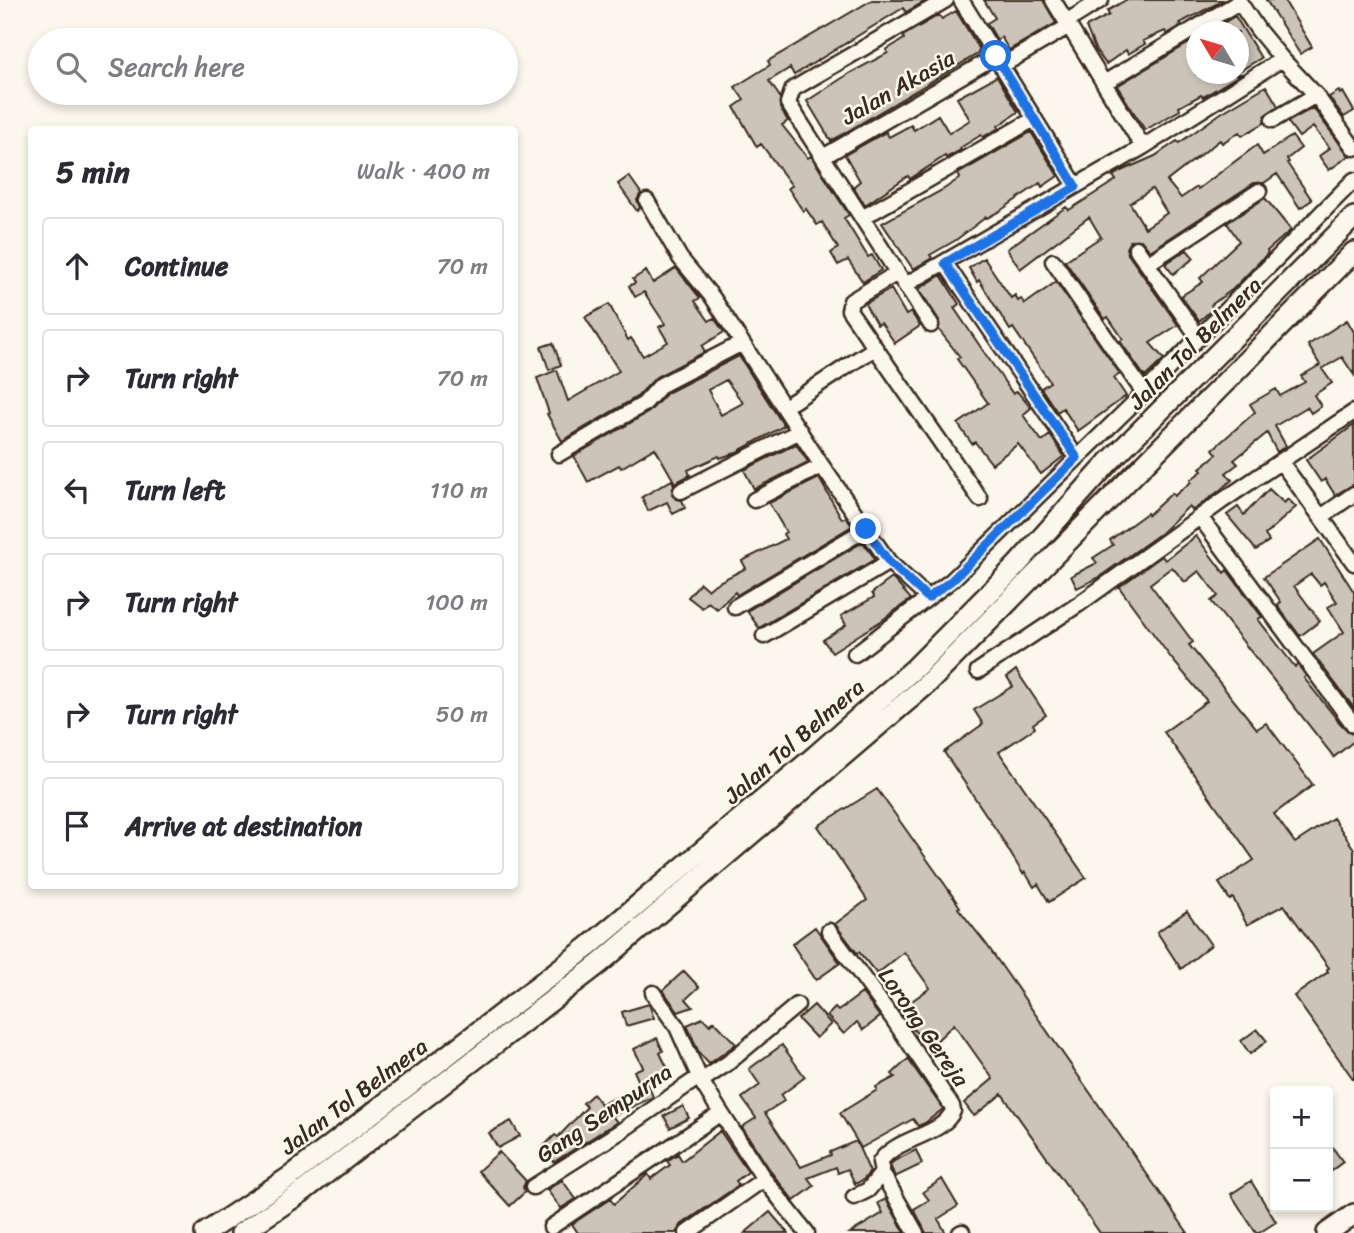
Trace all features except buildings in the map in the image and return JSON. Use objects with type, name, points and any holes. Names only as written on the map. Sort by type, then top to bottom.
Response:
[{"type":"highway","name":"Jalan Tol Belmera","points":[[205,1233],[291,1176],[589,947],[897,684],[1016,566],[1109,462],[1354,217]]},
{"type":"highway","name":"Jalan Tol Belmera","points":[[241,1233],[343,1161],[599,964],[927,684],[1354,252]]},
{"type":"highway","points":[[1327,1233],[1354,1214]]},
{"type":"street","points":[[931,325],[788,103],[793,89],[946,0]]},
{"type":"street","points":[[961,0],[1076,187]]},
{"type":"street","points":[[1053,0],[1143,147]]},
{"type":"street","name":"Jalan Akasia","points":[[823,157],[1068,24],[1101,0]]},
{"type":"street","points":[[1104,83],[1238,1],[1258,30],[1315,95],[1354,148]]},
{"type":"street","points":[[980,499],[849,310],[849,304],[901,279],[945,263],[1143,147],[1282,59]]},
{"type":"street","points":[[1273,120],[1315,95]]},
{"type":"street","points":[[862,218],[1034,119]]},
{"type":"street","points":[[855,654],[952,580],[1144,393],[1354,180]]},
{"type":"street","points":[[1147,264],[1259,191]]},
{"type":"street","points":[[648,201],[680,258],[713,298],[822,466],[889,562],[928,598]]},
{"type":"street","points":[[1136,248],[1199,338]]},
{"type":"street","points":[[1053,261],[1144,393]]},
{"type":"street","points":[[945,263],[1077,458]]},
{"type":"street","points":[[559,454],[644,404],[661,385],[742,342]]},
{"type":"street","points":[[792,402],[875,348]]},
{"type":"street","points":[[978,671],[1079,604],[1354,412]]},
{"type":"street","points":[[681,491],[800,431]]},
{"type":"street","points":[[1281,462],[1354,563]]},
{"type":"street","points":[[754,500],[822,466]]},
{"type":"street","points":[[1321,517],[1354,494]]},
{"type":"street","points":[[1200,517],[1354,725]]},
{"type":"street","points":[[735,607],[866,529]]},
{"type":"street","points":[[764,636],[889,562]]},
{"type":"street","name":"Lorong Gereja","points":[[829,932],[894,1019],[953,1111],[946,1120],[887,1152],[880,1162],[881,1173]]},
{"type":"street","points":[[653,993],[677,1027],[700,1079],[721,1113],[764,1179],[807,1233]]},
{"type":"street","name":"Gang Sempurna","points":[[533,1186],[727,1063],[797,1005]]},
{"type":"street","points":[[551,1227],[721,1113]]},
{"type":"street","points":[[854,1197],[868,1190],[881,1173],[916,1233]]},
{"type":"street","points":[[687,1233],[764,1179]]},
{"type":"route","points":[[866,529],[889,562],[928,598],[952,580],[1077,458],[945,263],[1076,187],[996,56]]}]
